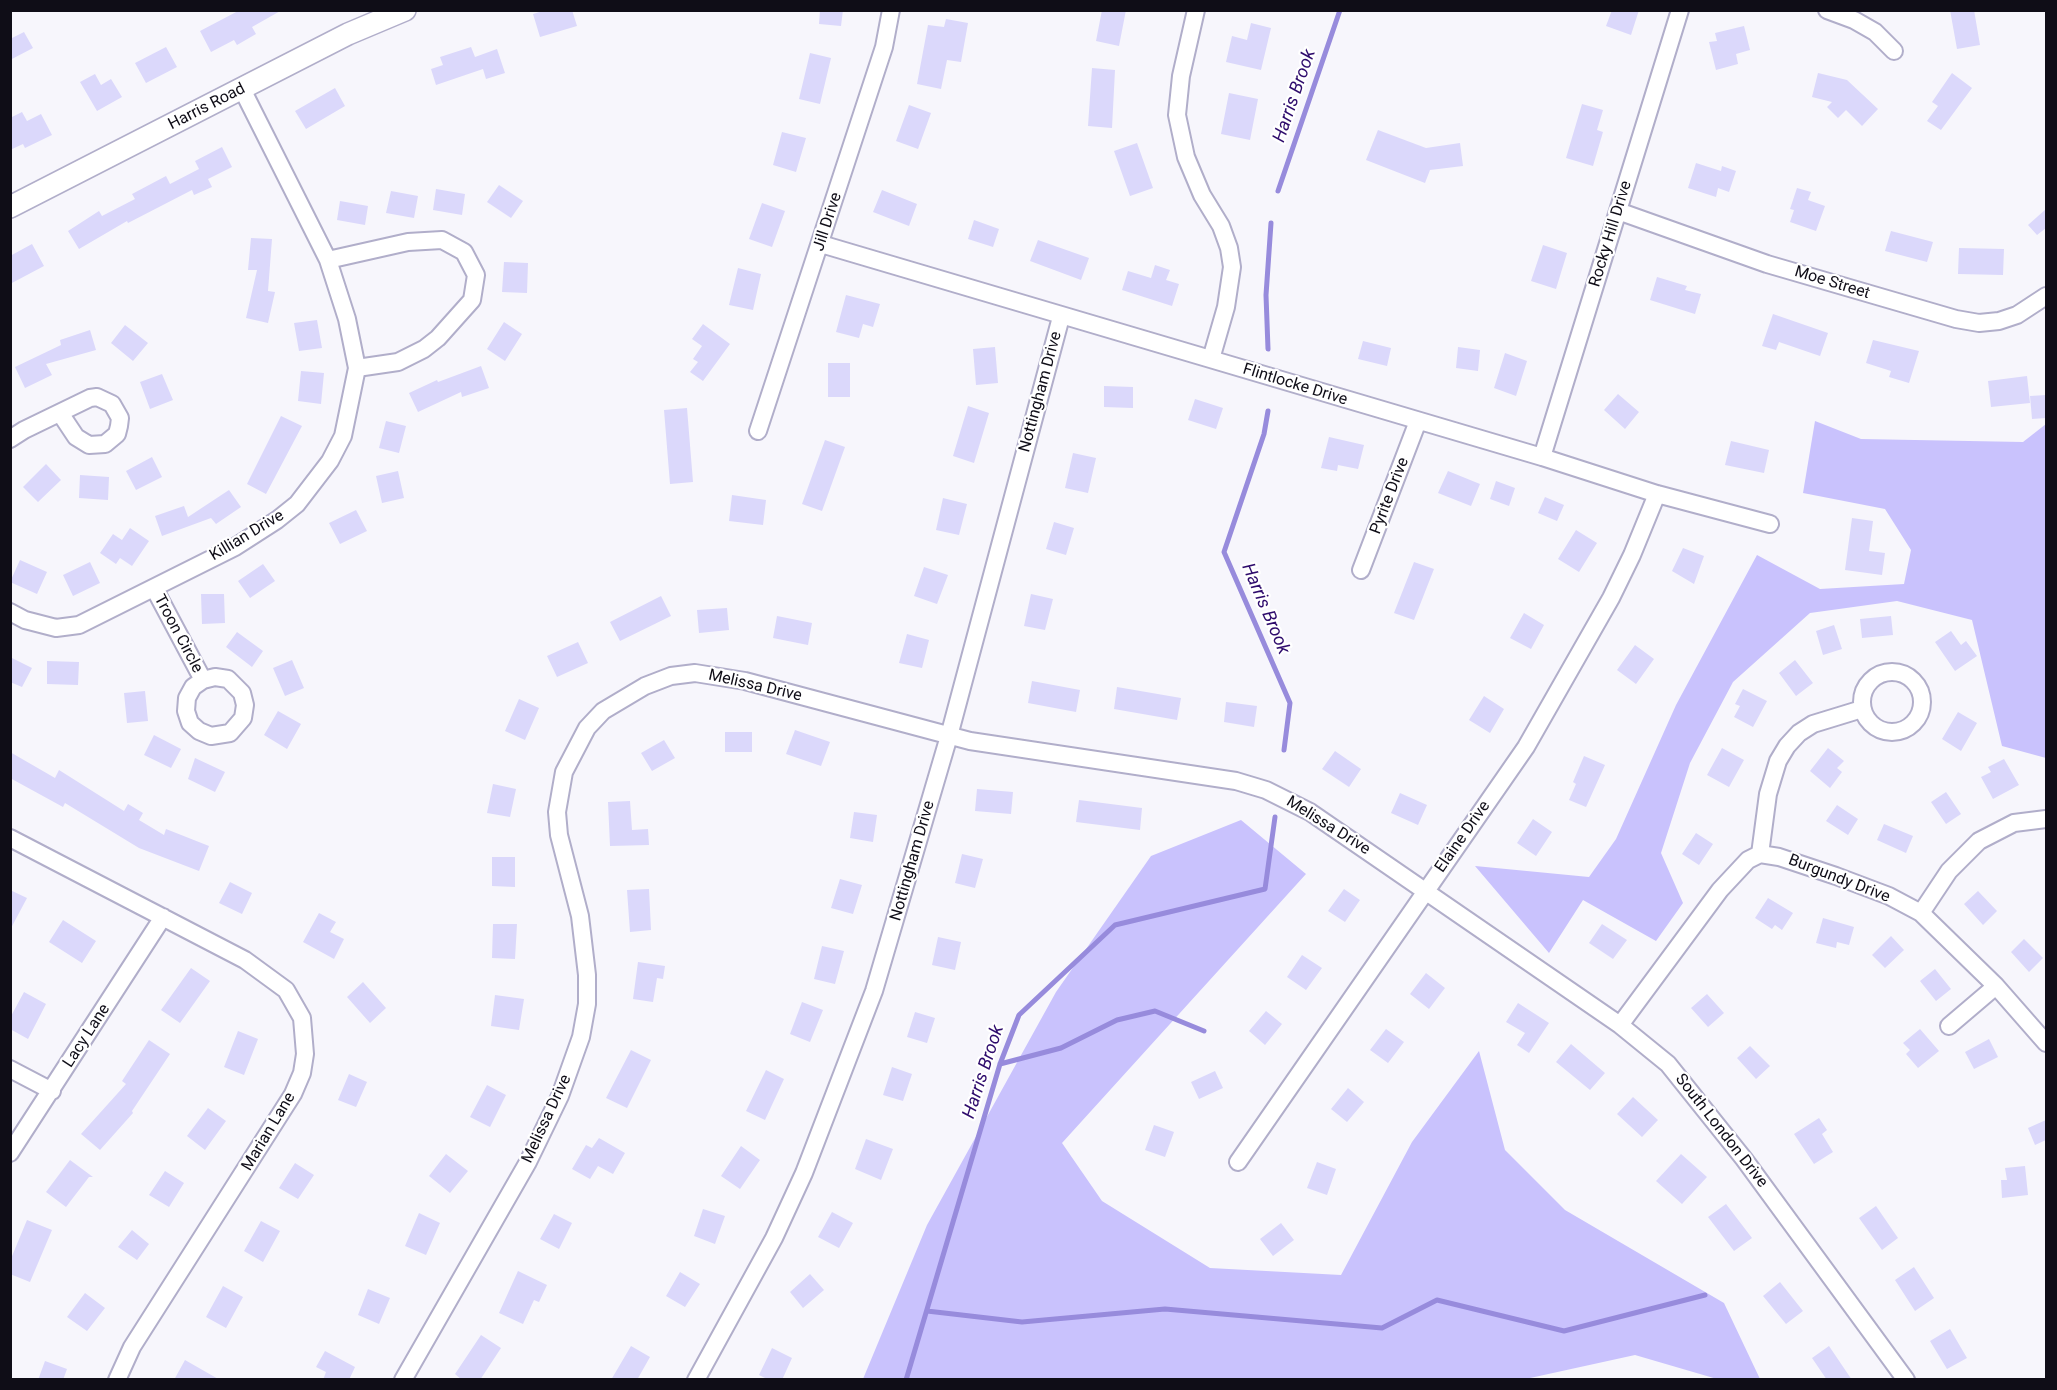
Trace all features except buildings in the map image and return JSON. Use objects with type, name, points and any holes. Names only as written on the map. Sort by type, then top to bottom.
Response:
[{"type":"street","name":"Harris Road","points":[[10,207],[348,34],[405,10]]},
{"type":"street","name":"Jill Drive","points":[[758,431],[884,47],[891,10]]},
{"type":"street","points":[[1196,10],[1181,76],[1177,115],[1186,157],[1203,195],[1221,226],[1229,248],[1232,267],[1228,297],[1211,359]]},
{"type":"street","name":"Rocky Hill Drive","points":[[1542,457],[1680,10]]},
{"type":"street","points":[[1827,10],[1854,20],[1875,32],[1894,51]]},
{"type":"street","name":"Killian Drive","points":[[10,612],[39,624],[68,627],[92,619],[257,534],[297,504],[330,461],[343,436],[357,368],[347,319],[328,260],[242,89]]},
{"type":"street","name":"Moe Street","points":[[1618,211],[1767,264],[1956,319],[1979,323],[1999,321],[2017,315],[2046,296]]},
{"type":"street","points":[[328,260],[408,242],[442,240],[464,252],[476,274],[472,300],[438,338],[424,349],[398,362],[357,368]]},
{"type":"street","name":"Flintlocke Drive","points":[[821,244],[1061,317],[1542,457],[1657,494],[1770,524]]},
{"type":"street","name":"Nottingham Drive","points":[[696,1380],[774,1238],[833,1103],[891,940],[949,736],[1061,317]]},
{"type":"street","points":[[10,439],[60,413]]},
{"type":"street","name":"Pyrite Drive","points":[[1361,570],[1418,421]]},
{"type":"street","name":"Elaine Drive","points":[[1238,1162],[1526,747],[1611,598],[1632,555],[1657,494]]},
{"type":"street","name":"Troon Circle","points":[[154,588],[202,680]]},
{"type":"street","name":"Melissa Drive","points":[[403,1380],[528,1162],[560,1096],[581,1037],[587,1004],[585,945],[560,835],[557,812],[564,772],[587,728],[603,711],[645,686],[671,676],[695,673],[745,681],[949,736],[1203,775],[1266,790],[1310,812],[1426,891]]},
{"type":"street","points":[[1620,1025],[1720,890],[1748,860],[1760,854],[1768,795],[1778,761],[1787,746],[1799,733],[1814,724],[1862,709]]},
{"type":"street","points":[[1921,913],[1948,871],[1980,840],[2014,823],[2046,819]]},
{"type":"street","name":"Marian Lane","points":[[10,838],[245,960],[286,990],[302,1018],[305,1054],[302,1073],[281,1116],[138,1338],[117,1380]]},
{"type":"street","name":"Burgundy Drive","points":[[1760,854],[1779,856],[1836,876],[1889,896],[1921,913],[1996,986],[2046,1043]]},
{"type":"street","name":"South London Drive","points":[[1426,891],[1620,1025],[1668,1064],[1696,1096],[1906,1380]]},
{"type":"street","name":"Lacy Lane","points":[[10,1154],[163,917]]},
{"type":"street","points":[[1949,1026],[1996,986]]},
{"type":"street","points":[[10,1069],[52,1091]]},
{"type":"shaded area","points":[[1815,421],[1861,439],[2023,442],[2046,424],[2046,758],[2002,746],[1972,620],[1897,601],[1810,613],[1733,682],[1690,763],[1661,853],[1683,903],[1656,941],[1583,900],[1549,953],[1475,866],[1589,877],[1616,839],[1676,705],[1757,555],[1820,589],[1904,584],[1911,550],[1885,509],[1803,493]]},
{"type":"shaded area","points":[[1241,820],[1306,874],[1062,1143],[1102,1201],[1210,1268],[1341,1275],[1412,1142],[1479,1051],[1505,1150],[1565,1210],[1724,1303],[1760,1379],[1717,1379],[1635,1355],[1521,1380],[863,1379],[927,1225],[1056,992],[1151,856]]},
{"type":"waterway","name":"Harris Brook","points":[[1278,191],[1340,10]]},
{"type":"waterway","name":"Harris Brook","points":[[1268,349],[1266,295],[1271,223]]},
{"type":"waterway","name":"Harris Brook","points":[[1268,411],[1264,434],[1224,552],[1290,703],[1284,750]]},
{"type":"waterway","name":"Harris Brook","points":[[906,1380],[1000,1064],[1019,1015],[1115,925],[1265,889],[1275,817]]},
{"type":"waterway","points":[[1000,1064],[1061,1048],[1117,1020],[1155,1011],[1204,1031]]},
{"type":"waterway","points":[[927,1311],[1022,1322],[1165,1309],[1382,1328],[1437,1300],[1564,1331],[1705,1295]]}]
